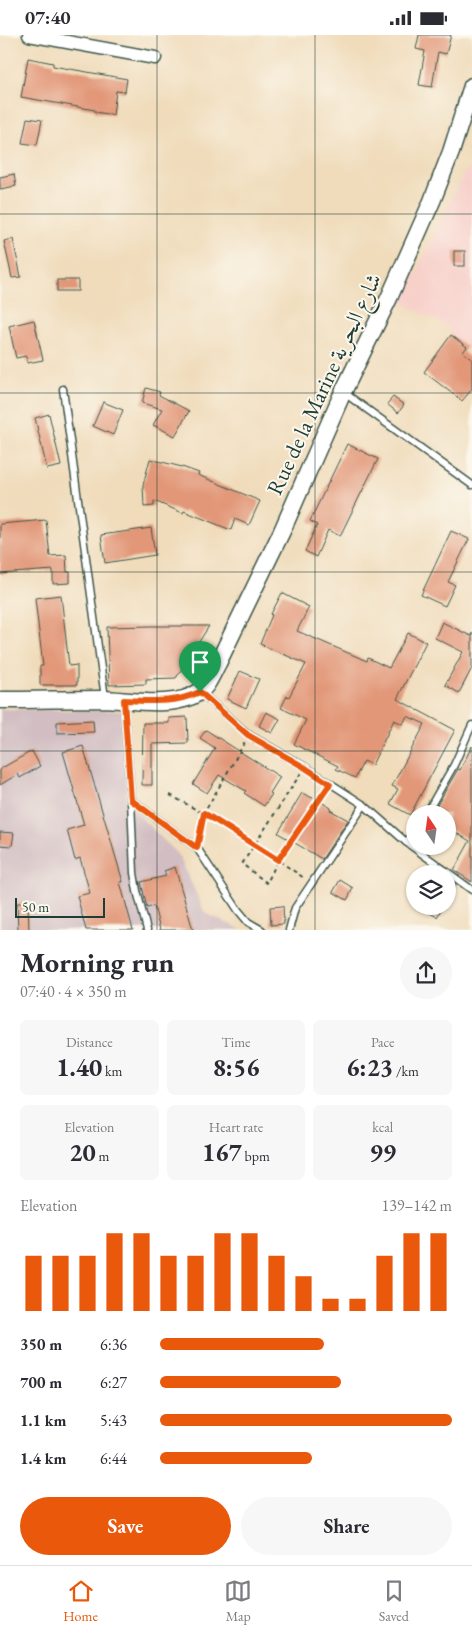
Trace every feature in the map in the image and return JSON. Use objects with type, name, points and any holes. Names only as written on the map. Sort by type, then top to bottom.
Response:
[{"type":"street","points":[[29,35],[155,58]]},
{"type":"street","name":"Rue de la Marine شارع البحرية","points":[[200,692],[215,669],[282,531],[343,392],[389,298],[432,201],[451,152],[472,86]]},
{"type":"street","points":[[0,700],[105,699],[148,702],[176,701],[200,692]]},
{"type":"lane","points":[[63,389],[105,699]]},
{"type":"lane","points":[[343,392],[472,485]]},
{"type":"lane","points":[[200,692],[248,735],[304,767],[364,805],[406,842]]},
{"type":"lane","points":[[124,700],[134,873],[147,930]]},
{"type":"lane","points":[[431,805],[454,765],[472,725]]},
{"type":"lane","points":[[131,800],[197,848],[238,910],[248,922],[262,930]]},
{"type":"lane","points":[[288,930],[296,908],[364,805]]},
{"type":"lane","points":[[424,855],[472,890]]},
{"type":"path","points":[[197,848],[204,813],[248,735]]},
{"type":"path","points":[[304,767],[242,864],[267,883],[278,860],[330,784]]},
{"type":"path","points":[[170,795],[204,813],[312,883]]},
{"type":"shaded area","points":[[472,169],[472,352],[448,332],[450,328],[402,303],[465,171]]},
{"type":"shaded area","points":[[0,709],[123,711],[127,804],[178,854],[205,913],[242,930],[0,930]]},
{"type":"building","points":[[419,35],[451,35],[446,54],[438,52],[432,87],[419,85],[425,51],[416,49]]},
{"type":"building","points":[[28,58],[53,63],[53,66],[127,79],[125,92],[116,91],[113,115],[21,97]]},
{"type":"building","points":[[27,118],[42,120],[37,145],[22,143]]},
{"type":"building","points":[[14,174],[16,186],[0,189],[0,177]]},
{"type":"building","points":[[13,239],[21,277],[12,278],[4,241]]},
{"type":"building","points":[[454,251],[465,251],[465,266],[454,266]]},
{"type":"building","points":[[57,280],[78,280],[78,291],[57,291]]},
{"type":"building","points":[[34,320],[43,360],[27,363],[26,356],[16,358],[9,326]]},
{"type":"building","points":[[451,335],[467,347],[463,352],[472,359],[472,389],[462,401],[424,372]]},
{"type":"building","points":[[146,388],[160,392],[159,395],[189,411],[175,436],[153,425],[162,409],[142,403]]},
{"type":"building","points":[[393,397],[404,405],[398,413],[387,404]]},
{"type":"building","points":[[103,402],[123,410],[113,435],[93,426]]},
{"type":"building","points":[[49,414],[61,466],[47,469],[35,418]]},
{"type":"building","points":[[347,444],[378,459],[340,536],[328,530],[316,557],[305,551],[317,525],[310,521]]},
{"type":"building","points":[[150,459],[199,473],[198,475],[260,501],[249,525],[235,519],[231,530],[154,501],[154,506],[144,507],[143,485]]},
{"type":"building","points":[[46,520],[50,556],[66,555],[67,572],[70,572],[70,583],[53,584],[53,570],[0,574],[0,524]]},
{"type":"building","points":[[151,528],[155,555],[105,563],[101,535]]},
{"type":"building","points":[[451,531],[469,539],[448,582],[455,585],[445,606],[421,595]]},
{"type":"building","points":[[282,593],[309,607],[297,631],[367,661],[368,658],[389,668],[408,633],[426,642],[397,699],[455,730],[415,805],[406,805],[406,813],[390,804],[398,789],[392,786],[425,724],[407,716],[403,724],[394,720],[372,765],[364,761],[355,778],[336,769],[338,766],[294,744],[306,720],[281,708],[287,696],[289,697],[306,664],[260,644],[271,614]]},
{"type":"building","points":[[61,595],[69,666],[77,665],[77,685],[40,685],[40,666],[43,666],[35,598]]},
{"type":"building","points":[[442,622],[471,636],[472,633],[472,668],[459,693],[445,685],[463,652],[435,638]]},
{"type":"building","points":[[209,626],[176,678],[146,679],[146,684],[109,685],[107,627]]},
{"type":"building","points":[[240,671],[259,679],[246,708],[227,699]]},
{"type":"building","points":[[266,712],[280,719],[272,733],[259,726]]},
{"type":"building","points":[[187,717],[188,743],[152,744],[152,785],[142,785],[143,723],[169,723],[169,718]]},
{"type":"building","points":[[93,720],[94,732],[57,733],[57,722]]},
{"type":"building","points":[[206,730],[280,777],[264,806],[244,793],[246,791],[219,775],[207,793],[193,784],[215,748],[200,738]]},
{"type":"building","points":[[83,746],[123,882],[120,882],[133,930],[86,930],[77,896],[90,893],[80,858],[75,860],[67,830],[84,825],[63,752]]},
{"type":"building","points":[[472,746],[472,882],[456,871],[456,866],[470,841],[456,833],[456,805],[437,805],[458,769],[460,770]]},
{"type":"building","points":[[32,751],[40,766],[20,778],[18,774],[0,785],[0,769]]},
{"type":"building","points":[[302,793],[321,802],[331,808],[330,810],[348,820],[322,859],[278,833]]},
{"type":"building","points":[[0,832],[14,833],[12,846],[0,845]]},
{"type":"building","points":[[175,867],[193,930],[160,930],[154,906],[147,908],[141,882],[166,876],[164,871]]},
{"type":"building","points":[[340,880],[353,888],[347,900],[333,892]]},
{"type":"building","points":[[17,903],[28,903],[29,930],[18,930]]},
{"type":"building","points":[[283,906],[284,924],[271,925],[270,907]]},
{"type":"route","points":[[200,692],[248,735],[330,784],[278,860],[204,813],[197,848],[131,800],[124,700],[148,702],[176,701],[200,692]]}]
